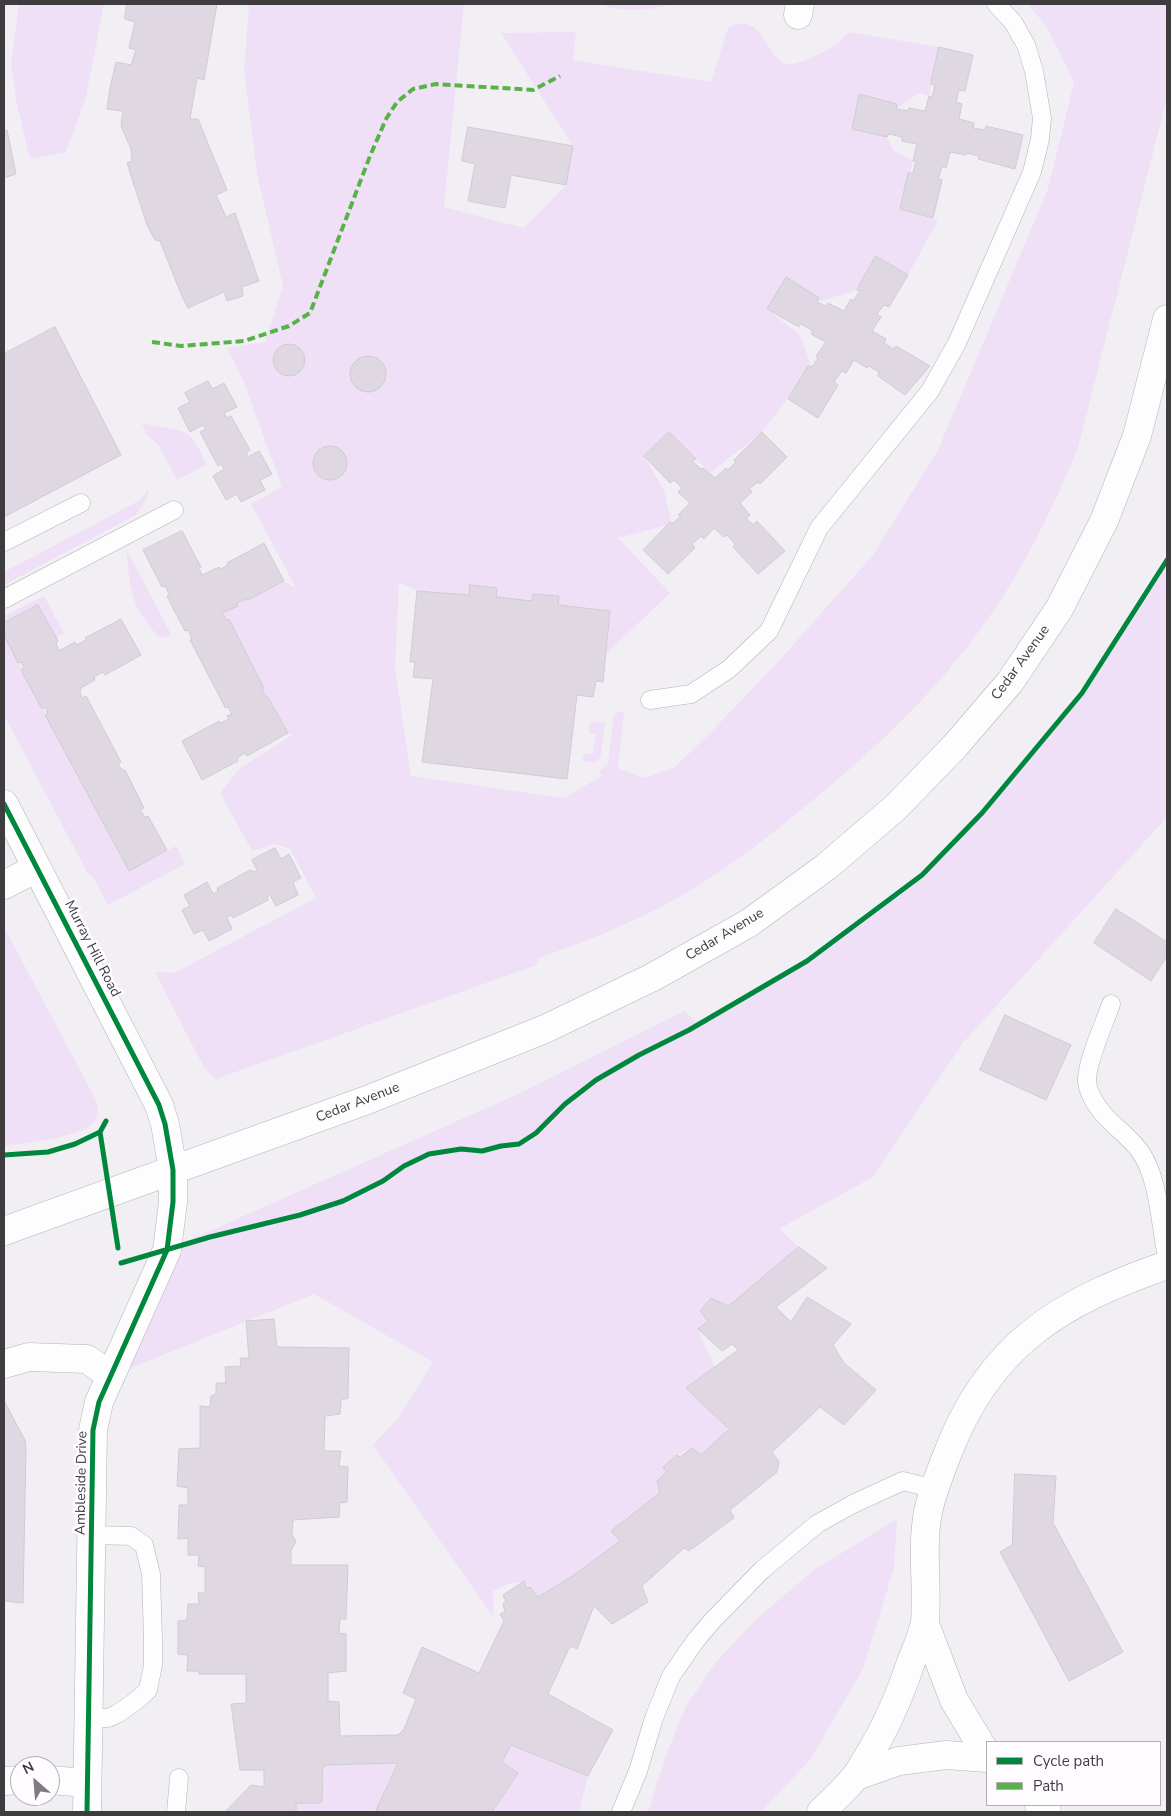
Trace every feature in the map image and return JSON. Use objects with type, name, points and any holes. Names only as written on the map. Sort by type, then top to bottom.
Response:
[{"type":"street","name":"Cedar Avenue","points":[[9,1224],[172,1170],[367,1100],[545,1029],[653,977],[749,923],[826,868],[896,807],[955,746],[1010,682],[1059,609],[1104,521],[1137,436],[1167,319]]},
{"type":"street","name":"Murray Hill Road","points":[[4,804],[159,1105],[165,1124],[172,1170]]},
{"type":"street","points":[[4,885],[37,868]]},
{"type":"street","name":"Ambleside Drive","points":[[87,1812],[93,1430],[98,1402],[167,1250],[173,1202],[172,1170]]},
{"type":"street","points":[[986,1755],[954,1700],[925,1624],[924,1567],[926,1535],[928,1513],[934,1489],[962,1418],[985,1382],[1022,1340],[1052,1317],[1088,1297],[1127,1279],[1167,1265]]},
{"type":"street","points":[[4,1364],[29,1357],[87,1359],[111,1376]]},
{"type":"street","points":[[821,1812],[856,1776],[876,1743],[901,1692],[925,1624]]},
{"type":"street","points":[[856,1776],[899,1761],[946,1755],[986,1757]]},
{"type":"street","points":[[60,1781],[87,1783]]},
{"type":"lane","points":[[650,700],[691,694],[729,669],[769,631],[819,528],[930,391],[957,343],[1032,172],[1041,125],[1040,100],[1026,45],[1013,22],[996,4]]},
{"type":"lane","points":[[4,542],[81,503]]},
{"type":"lane","points":[[4,598],[174,510]]},
{"type":"lane","points":[[1111,1004],[1091,1062],[1087,1080],[1094,1101],[1107,1118],[1142,1153],[1154,1184],[1167,1256]]},
{"type":"lane","points":[[621,1812],[638,1771],[654,1718],[671,1676],[696,1640],[713,1620],[787,1547],[817,1524],[853,1504],[903,1481],[934,1489]]},
{"type":"lane","points":[[88,1718],[108,1718],[117,1714],[136,1700],[148,1690],[153,1665],[150,1574],[144,1544],[131,1536],[92,1535]]},
{"type":"lane","points":[[176,1812],[179,1778]]},
{"type":"shaded area","points":[[19,4],[104,4],[86,98],[66,152],[30,159],[17,105],[11,64]]},
{"type":"shaded area","points":[[249,4],[464,4],[444,207],[524,228],[566,185],[573,146],[501,33],[576,32],[573,60],[711,82],[728,28],[740,24],[749,25],[756,29],[778,59],[786,64],[804,61],[828,49],[838,43],[849,32],[939,47],[929,96],[919,93],[896,109],[859,95],[852,129],[887,137],[893,150],[913,161],[900,209],[938,220],[908,275],[877,256],[857,290],[817,302],[786,278],[767,309],[800,335],[812,367],[762,432],[710,473],[669,432],[644,456],[664,490],[672,524],[618,538],[670,593],[606,654],[610,611],[417,591],[399,582],[395,668],[411,776],[564,798],[602,776],[599,771],[608,763],[614,714],[617,712],[624,712],[618,768],[644,778],[675,767],[775,665],[873,555],[938,450],[1048,189],[1074,82],[1046,26],[1028,4],[1167,4],[1167,98],[1078,448],[1034,544],[1007,590],[977,634],[915,707],[845,774],[795,815],[737,859],[676,899],[609,931],[538,958],[537,965],[216,1079],[206,1070],[199,1058],[155,972],[174,973],[316,898],[290,849],[275,844],[252,851],[220,793],[240,768],[292,735],[288,733],[269,697],[266,698],[262,690],[264,688],[229,620],[226,620],[222,613],[284,581],[296,588],[251,504],[282,487],[243,380],[227,348],[265,342],[283,286],[257,174],[244,71]]},
{"type":"shaded area","points":[[600,4],[672,4],[636,10],[608,7]]},
{"type":"shaded area","points":[[142,423],[176,429],[187,434],[196,443],[207,465],[177,480],[158,444],[147,436]]},
{"type":"shaded area","points":[[149,489],[147,499],[136,515],[4,585],[4,572],[133,504]]},
{"type":"shaded area","points":[[126,548],[171,634],[165,638],[157,636],[137,608],[130,586]]},
{"type":"shaded area","points":[[1167,560],[1167,817],[963,1043],[873,1177],[779,1229],[799,1247],[728,1306],[711,1298],[700,1310],[708,1321],[698,1330],[715,1367],[687,1388],[729,1429],[701,1455],[691,1448],[677,1455],[663,1467],[667,1472],[657,1481],[660,1493],[620,1541],[571,1577],[538,1597],[524,1581],[508,1584],[493,1591],[494,1618],[373,1445],[399,1417],[433,1362],[314,1294],[111,1376],[167,1250],[518,1094],[684,1011],[700,1024],[807,961],[922,875],[982,813],[1082,693]]},
{"type":"shaded area","points":[[44,596],[64,633],[56,638],[38,605],[4,623],[4,616]]},
{"type":"shaded area","points":[[4,634],[128,870],[176,846],[185,864],[108,905],[93,877],[88,874],[4,715]]},
{"type":"shaded area","points":[[590,722],[605,723],[601,756],[595,763],[582,761],[584,753],[592,754],[596,734],[589,733]]},
{"type":"shaded area","points":[[4,927],[96,1100],[98,1111],[94,1122],[87,1128],[77,1132],[52,1139],[4,1146]]},
{"type":"shaded area","points":[[897,1519],[894,1568],[863,1669],[810,1760],[761,1812],[648,1812],[667,1753],[685,1708],[715,1663],[755,1620],[814,1570]]},
{"type":"shaded area","points":[[511,1745],[588,1776],[579,1812],[492,1812],[518,1773],[502,1762]]},
{"type":"shaded area","points":[[398,1763],[376,1809],[380,1812],[289,1812],[296,1803],[322,1800],[325,1765]]},
{"type":"building","points":[[127,4],[217,4],[204,80],[197,78],[190,119],[198,119],[227,190],[216,195],[226,217],[235,213],[259,281],[242,287],[243,296],[227,301],[224,292],[188,308],[160,241],[155,240],[147,225],[127,163],[132,161],[131,149],[121,126],[123,111],[107,109],[116,62],[131,65],[136,50],[129,48],[135,22],[125,19]]},
{"type":"building","points":[[939,47],[973,55],[965,91],[959,90],[956,102],[962,104],[959,119],[974,123],[973,128],[985,130],[986,126],[1023,135],[1015,169],[978,159],[979,156],[950,152],[946,168],[942,167],[938,179],[942,180],[933,218],[900,209],[908,173],[913,173],[916,161],[913,161],[917,144],[902,141],[902,137],[889,134],[887,137],[852,129],[859,94],[897,104],[896,109],[908,111],[909,108],[925,111],[929,96],[932,97],[935,85],[931,84]]},
{"type":"building","points":[[468,127],[573,146],[566,185],[511,175],[505,208],[468,201],[475,164],[462,161]]},
{"type":"building","points":[[4,130],[7,130],[16,174],[4,178]]},
{"type":"building","points":[[876,256],[908,275],[889,307],[884,305],[877,314],[881,317],[872,331],[886,339],[884,343],[893,349],[896,346],[930,366],[905,395],[878,376],[879,372],[869,366],[867,368],[854,360],[846,373],[842,371],[834,382],[838,385],[818,418],[788,399],[808,366],[812,367],[818,358],[816,356],[826,342],[811,334],[813,331],[801,324],[799,327],[767,309],[786,277],[819,298],[817,302],[826,306],[828,303],[844,311],[851,299],[853,301],[860,291],[857,290]]},
{"type":"building","points":[[55,327],[121,455],[4,517],[4,354]]},
{"type":"building","points":[[289,344],[301,348],[305,360],[301,372],[289,376],[277,372],[273,360],[277,348]]},
{"type":"building","points":[[368,356],[375,357],[381,361],[385,367],[385,381],[381,387],[375,391],[368,392],[361,391],[355,387],[351,381],[350,374],[351,367],[355,361],[361,357]]},
{"type":"building","points":[[208,381],[212,389],[224,383],[237,407],[224,413],[227,418],[231,416],[250,450],[246,453],[248,457],[259,451],[272,474],[260,480],[265,490],[241,502],[237,494],[226,500],[213,476],[224,469],[221,464],[218,466],[200,432],[206,429],[203,425],[190,432],[178,408],[190,402],[185,393]]},
{"type":"building","points":[[669,432],[696,459],[692,461],[715,478],[726,468],[728,470],[736,462],[734,460],[762,432],[787,457],[760,484],[758,482],[749,489],[752,492],[740,503],[750,515],[746,518],[753,525],[757,521],[785,551],[758,574],[733,547],[735,544],[727,535],[724,537],[714,528],[704,539],[701,536],[692,544],[695,548],[668,574],[643,550],[670,522],[672,524],[681,516],[678,515],[690,503],[678,492],[682,488],[674,480],[670,483],[644,456]]},
{"type":"building","points":[[330,446],[342,451],[347,463],[342,475],[330,480],[318,475],[313,463],[318,451]]},
{"type":"building","points":[[182,531],[201,567],[199,568],[202,575],[219,567],[221,569],[228,565],[227,563],[264,543],[284,581],[248,600],[237,603],[238,606],[222,613],[226,620],[229,619],[264,688],[262,690],[266,698],[268,697],[288,733],[247,756],[245,753],[237,758],[238,761],[202,780],[182,741],[219,721],[221,723],[229,719],[227,716],[232,714],[228,707],[225,708],[190,640],[192,639],[188,630],[185,631],[167,596],[170,595],[165,586],[162,587],[143,550]]},
{"type":"building","points":[[470,585],[497,588],[496,597],[532,601],[533,594],[559,596],[558,605],[610,611],[603,682],[596,681],[593,697],[577,695],[567,779],[422,762],[433,679],[413,677],[415,662],[410,662],[417,591],[469,595]]},
{"type":"building","points":[[38,605],[58,641],[56,643],[59,651],[75,642],[76,645],[86,640],[85,638],[121,619],[141,655],[105,675],[103,672],[94,677],[95,680],[81,688],[80,693],[82,698],[86,696],[121,762],[118,764],[123,771],[125,770],[144,808],[140,810],[145,817],[148,816],[167,850],[129,871],[45,715],[48,714],[45,707],[42,709],[21,670],[24,668],[21,662],[18,663],[4,635],[4,623]]},
{"type":"building","points":[[275,848],[281,859],[289,854],[301,878],[293,882],[298,895],[276,906],[270,895],[267,897],[268,900],[233,918],[231,915],[227,917],[232,929],[209,941],[203,930],[194,934],[182,910],[190,906],[184,895],[207,882],[213,894],[218,891],[217,888],[250,870],[254,872],[257,870],[252,860]]},
{"type":"building","points":[[1116,909],[1167,942],[1167,956],[1151,981],[1094,943]]},
{"type":"building","points":[[1005,1015],[1071,1045],[1046,1100],[980,1070]]},
{"type":"building","points":[[799,1247],[827,1268],[776,1307],[791,1322],[807,1297],[851,1324],[833,1345],[844,1363],[876,1390],[844,1425],[820,1407],[772,1452],[779,1462],[777,1472],[730,1510],[734,1518],[689,1551],[684,1548],[642,1586],[648,1602],[612,1624],[594,1606],[577,1649],[570,1646],[548,1694],[613,1730],[588,1776],[511,1745],[502,1762],[518,1773],[492,1812],[380,1812],[376,1810],[398,1763],[325,1765],[323,1770],[322,1800],[320,1803],[296,1803],[296,1812],[225,1812],[251,1785],[264,1787],[264,1770],[240,1770],[231,1704],[246,1703],[246,1674],[199,1674],[199,1671],[187,1671],[188,1655],[178,1654],[178,1621],[187,1620],[188,1604],[199,1604],[198,1593],[205,1593],[205,1567],[198,1566],[199,1555],[188,1555],[188,1538],[178,1539],[179,1505],[188,1505],[188,1488],[177,1486],[179,1449],[200,1448],[200,1406],[210,1407],[211,1396],[216,1394],[216,1383],[226,1383],[225,1367],[241,1366],[240,1358],[249,1358],[246,1321],[274,1319],[277,1347],[349,1348],[348,1398],[341,1400],[340,1414],[325,1416],[324,1451],[341,1451],[339,1466],[348,1467],[347,1502],[340,1503],[339,1517],[293,1520],[292,1534],[296,1542],[291,1550],[291,1565],[348,1565],[346,1619],[340,1619],[339,1633],[346,1634],[346,1671],[328,1673],[328,1701],[339,1702],[340,1736],[398,1735],[404,1729],[416,1699],[403,1693],[422,1647],[479,1673],[504,1621],[500,1614],[505,1612],[503,1604],[506,1601],[503,1595],[524,1581],[527,1588],[530,1587],[538,1597],[571,1577],[620,1541],[611,1531],[660,1493],[657,1481],[667,1472],[663,1467],[677,1455],[680,1457],[692,1448],[701,1455],[729,1429],[686,1388],[738,1350],[732,1344],[722,1351],[698,1329],[708,1321],[700,1311],[711,1298],[728,1306]]},
{"type":"building","points":[[4,1401],[25,1440],[26,1448],[23,1603],[4,1601]]},
{"type":"building","points":[[1015,1474],[1056,1476],[1053,1523],[1123,1652],[1069,1681],[1000,1552],[1012,1545]]},
{"type":"marked path","points":[[152,342],[181,346],[244,341],[289,326],[310,313],[386,119],[397,102],[413,89],[436,84],[533,90],[560,76]]},
{"type":"cycle path","points":[[121,1263],[210,1237],[300,1215],[343,1201],[383,1181],[404,1166],[429,1154],[461,1149],[482,1151],[519,1144],[536,1133],[565,1104],[596,1080],[639,1055],[689,1030],[807,961],[922,875],[982,813],[1082,693],[1167,560]]},
{"type":"cycle path","points":[[4,804],[159,1105],[165,1124],[173,1170],[173,1202],[167,1250],[99,1402],[93,1430],[87,1812]]},
{"type":"cycle path","points":[[4,1155],[48,1152],[75,1144],[100,1132],[106,1121]]},
{"type":"cycle path","points":[[100,1132],[118,1248]]}]
